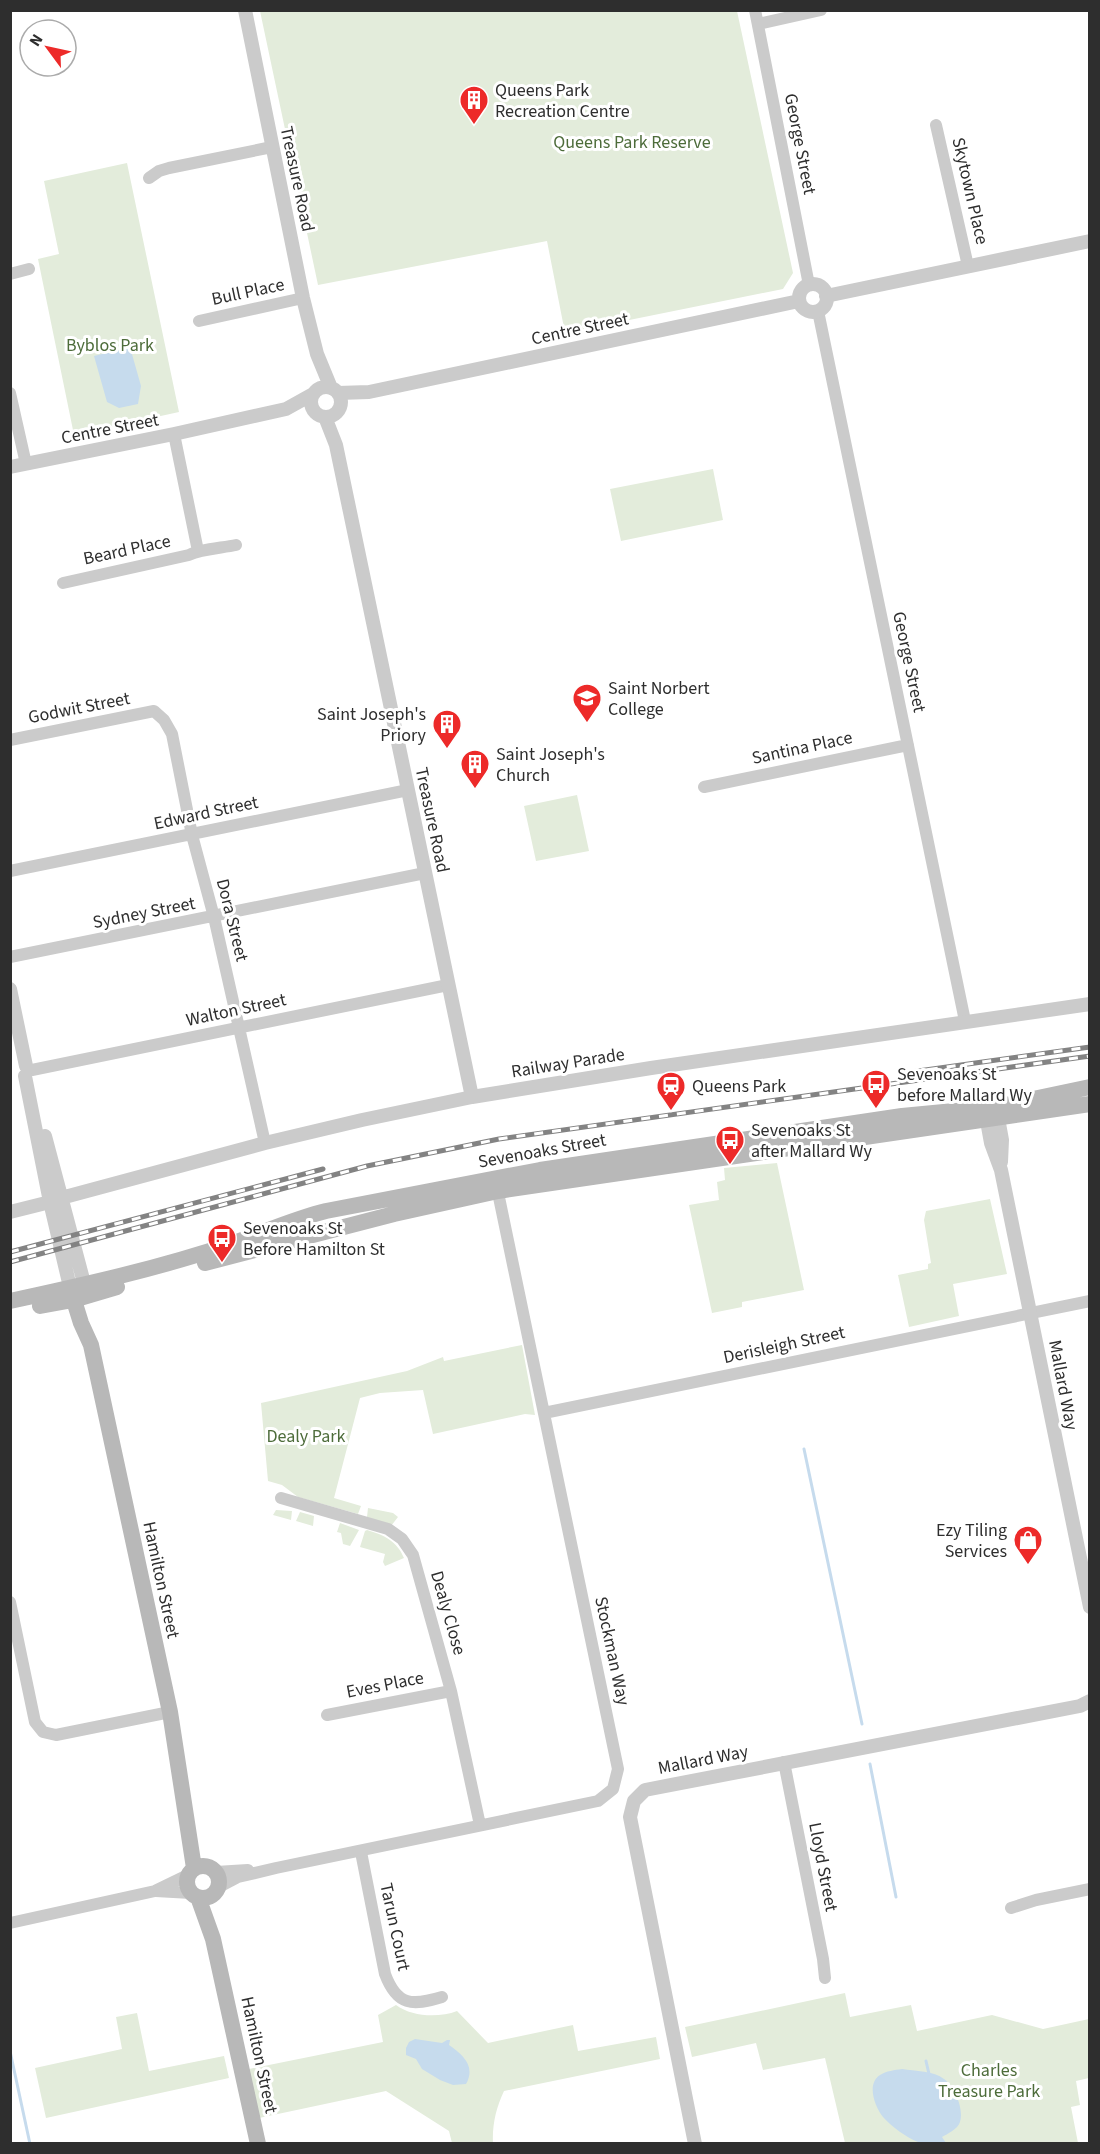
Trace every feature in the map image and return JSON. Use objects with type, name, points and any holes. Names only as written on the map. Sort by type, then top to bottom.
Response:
[{"type":"main road","name":"Sevenoaks Street","points":[[991,1114],[1089,1087]]},
{"type":"main road","name":"Sevenoaks Street","points":[[10,1311],[191,1256],[308,1215],[497,1185],[560,1166],[902,1116],[991,1114],[1089,1104]]},
{"type":"main road","name":"Sevenoaks Street","points":[[10,1300],[79,1291]]},
{"type":"main road","name":"Hamilton Street","points":[[79,1291],[170,1712],[188,1823],[204,1881],[215,1909],[213,1939],[258,2144]]},
{"type":"street","name":"Treasure Road","points":[[245,10],[303,298],[331,405],[336,445],[472,1096]]},
{"type":"street","name":"George Street","points":[[755,10],[809,285]]},
{"type":"street","points":[[758,24],[821,10]]},
{"type":"street","name":"Skytown Place","points":[[936,125],[968,266]]},
{"type":"street","points":[[149,178],[169,168],[272,147]]},
{"type":"street","points":[[826,296],[1089,241]]},
{"type":"street","points":[[10,274],[29,269]]},
{"type":"street","points":[[809,285],[818,286],[826,296],[825,305],[818,311],[806,311],[799,301],[800,293],[809,285]]},
{"type":"street","name":"Bull Place","points":[[200,321],[303,298]]},
{"type":"street","name":"Centre Street","points":[[10,467],[286,409],[331,405],[369,392],[799,301]]},
{"type":"street","name":"George Street","points":[[818,311],[965,1021]]},
{"type":"street","name":"Treasure Road","points":[[317,354],[315,392],[311,404],[331,405]]},
{"type":"street","points":[[315,392],[326,387],[331,405]]},
{"type":"street","name":"Centre Street","points":[[286,409],[315,392]]},
{"type":"street","points":[[10,393],[26,464]]},
{"type":"street","name":"Beard Place","points":[[174,434],[198,551]]},
{"type":"street","name":"Beard Place","points":[[63,583],[189,555],[198,551],[236,545]]},
{"type":"street","name":"Godwit Street","points":[[10,740],[154,711]]},
{"type":"street","name":"Dora Street","points":[[154,711],[164,720],[172,734],[192,835],[214,917],[265,1143]]},
{"type":"street","name":"Santina Place","points":[[704,787],[908,745]]},
{"type":"street","name":"Edward Street","points":[[10,871],[408,790]]},
{"type":"street","name":"Sydney Street","points":[[10,957],[425,873]]},
{"type":"street","name":"Walton Street","points":[[28,1072],[448,985]]},
{"type":"street","name":"Hamilton Street","points":[[10,989],[55,1200],[79,1291]]},
{"type":"street","name":"Railway Parade","points":[[10,1212],[265,1143],[472,1096],[1089,1004]]},
{"type":"street","name":"Mallard Way","points":[[991,1114],[1002,1140],[1001,1170],[1089,1607]]},
{"type":"street","name":"Stockman Way","points":[[155,1891],[361,1852],[597,1801],[613,1789],[618,1768],[497,1185]]},
{"type":"street","name":"Derisleigh Street","points":[[544,1413],[1089,1301]]},
{"type":"street","name":"Dealy Close","points":[[281,1498],[388,1529],[402,1539],[413,1555],[451,1691],[480,1825]]},
{"type":"street","points":[[10,1602],[35,1722],[43,1732],[56,1735],[170,1712]]},
{"type":"street","name":"Eves Place","points":[[327,1715],[451,1691]]},
{"type":"street","name":"Mallard Way","points":[[695,2144],[630,1817],[634,1801],[645,1790],[1080,1706],[1089,1701]]},
{"type":"street","name":"Lloyd Street","points":[[784,1762],[825,1978]]},
{"type":"street","name":"Tarun Court","points":[[361,1852],[385,1974],[391,1989],[400,1998],[411,2003],[442,1997]]},
{"type":"street","points":[[10,1923],[204,1881]]},
{"type":"street","points":[[1011,1908],[1036,1900],[1089,1889]]},
{"type":"green space","name":"Queens Park Reserve","points":[[260,11],[737,11],[793,273],[783,289],[565,333],[547,241],[318,285]]},
{"type":"green space","name":"Byblos Park","points":[[127,163],[179,412],[74,435],[38,259],[59,254],[44,181]]},
{"type":"green space","points":[[713,469],[723,520],[621,541],[610,489]]},
{"type":"green space","points":[[577,795],[589,851],[536,861],[524,806]]},
{"type":"green space","points":[[777,1163],[804,1290],[742,1302],[742,1307],[712,1313],[689,1205],[719,1200],[717,1182],[725,1180],[724,1168]]},
{"type":"green space","points":[[990,1199],[1007,1274],[953,1284],[959,1316],[909,1327],[898,1275],[928,1269],[928,1264],[931,1263],[924,1220],[926,1211]]},
{"type":"green space","name":"Dealy Park","points":[[522,1345],[535,1415],[525,1414],[433,1434],[423,1390],[380,1393],[360,1398],[334,1498],[361,1506],[358,1514],[298,1497],[282,1485],[268,1481],[261,1403],[407,1371],[443,1357],[444,1361]]},
{"type":"green space","points":[[368,1508],[393,1513],[398,1517],[391,1526],[367,1517]]},
{"type":"green space","points":[[276,1510],[292,1511],[291,1520],[273,1515]]},
{"type":"green space","points":[[300,1512],[314,1516],[313,1526],[296,1521]]},
{"type":"green space","points":[[340,1523],[359,1530],[350,1546],[343,1544],[341,1533],[337,1532]]},
{"type":"green space","points":[[367,1530],[389,1540],[398,1547],[404,1558],[385,1566],[383,1562],[385,1554],[360,1547]]},
{"type":"green space","name":"Charles Treasure Park","points":[[845,1993],[850,2017],[911,2005],[917,2031],[992,2015],[1043,2029],[1089,2019],[1089,2078],[1076,2081],[1080,2105],[1071,2107],[1078,2143],[845,2143],[825,2058],[763,2070],[756,2043],[692,2057],[685,2027]]},
{"type":"green space","points":[[396,2005],[410,2012],[426,2015],[442,2015],[457,2011],[488,2043],[573,2025],[578,2051],[656,2037],[660,2059],[504,2091],[495,2117],[493,2144],[452,2143],[449,2131],[386,2091],[259,2118],[249,2069],[383,2042],[378,2015]]},
{"type":"green space","points":[[137,2013],[149,2071],[224,2056],[229,2078],[46,2118],[35,2068],[122,2049],[116,2017]]},
{"type":"water","points":[[130,347],[141,386],[138,404],[119,408],[107,402],[94,356]]},
{"type":"water","points":[[415,2039],[442,2043],[450,2040],[449,2045],[463,2057],[469,2066],[469,2078],[466,2084],[453,2085],[440,2080],[422,2069],[416,2059],[406,2055],[409,2042]]},
{"type":"water","points":[[902,2069],[940,2076],[955,2093],[960,2105],[961,2117],[959,2125],[942,2137],[946,2143],[928,2144],[913,2140],[895,2128],[880,2113],[873,2096],[873,2084],[880,2075]]},
{"type":"waterway","points":[[804,1449],[862,1724]]},
{"type":"waterway","points":[[870,1764],[896,1897]]},
{"type":"waterway","points":[[10,2051],[30,2144]]},
{"type":"waterway","points":[[926,2061],[929,2074]]},
{"type":"waterway","points":[[958,2097],[967,2095]]},
{"type":"railway","points":[[911,1072],[1090,1047]]},
{"type":"railway","points":[[10,1262],[367,1166],[499,1139],[1090,1056]]},
{"type":"railway","points":[[10,1252],[323,1169]]},
{"type":"place","name":"Queens Park Recreation Centre","points":[[474,126]]},
{"type":"place","name":"Saint Norbert College","points":[[587,724]]},
{"type":"place","name":"Saint Joseph's Priory","points":[[447,750]]},
{"type":"place","name":"Saint Joseph's Church","points":[[475,790]]},
{"type":"place","name":"Sevenoaks St before Mallard Wy","points":[[876,1110]]},
{"type":"place","name":"Queens Park","points":[[671,1112]]},
{"type":"place","name":"Sevenoaks St after Mallard Wy","points":[[730,1166]]},
{"type":"place","name":"Sevenoaks St Before Hamilton St","points":[[222,1264]]},
{"type":"place","name":"Ezy Tiling Services","points":[[1028,1566]]}]
